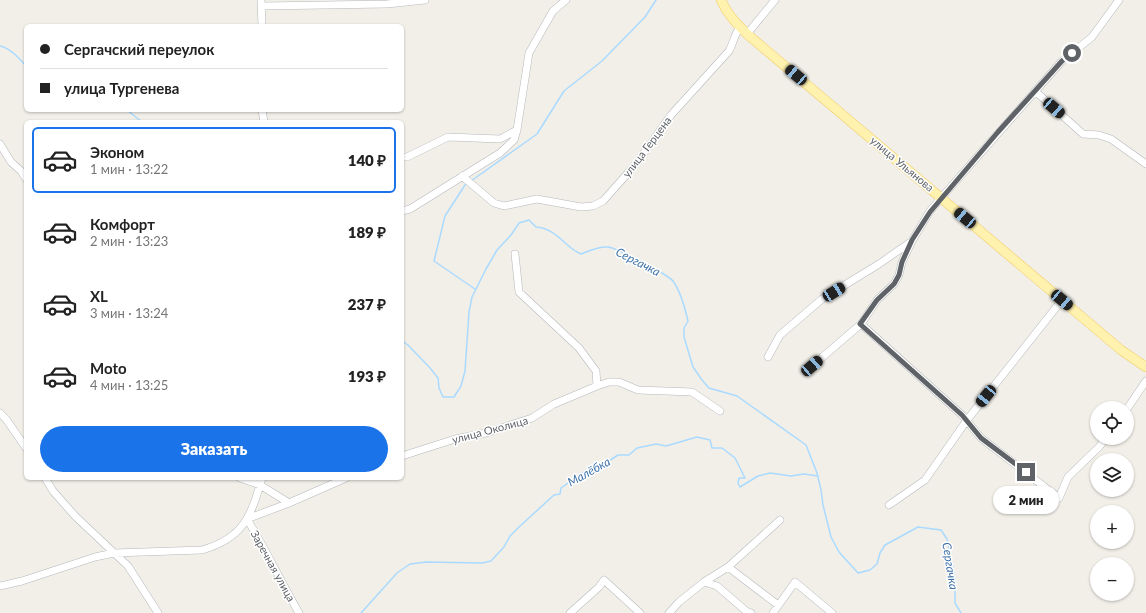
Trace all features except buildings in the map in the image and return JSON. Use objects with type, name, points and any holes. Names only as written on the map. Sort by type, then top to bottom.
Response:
[{"type":"main road","name":"улица Ульянова","points":[[720,0],[728,14],[747,34],[1121,350],[1146,367]]},
{"type":"street","points":[[262,24],[262,3],[348,2],[387,4],[425,0]]},
{"type":"street","points":[[404,210],[410,209],[500,153],[514,140],[517,130],[529,53],[553,12],[566,0]]},
{"type":"street","points":[[747,34],[775,0]]},
{"type":"street","points":[[812,366],[860,324],[877,300],[894,284],[899,275],[902,262],[912,240],[941,198],[1062,61],[1092,37],[1119,0]]},
{"type":"street","name":"улица Герцена","points":[[462,176],[494,203],[504,206],[537,199],[581,207],[593,206],[603,201],[636,164],[671,115],[729,51],[733,44],[734,35],[740,27]]},
{"type":"street","points":[[1035,91],[1083,134],[1099,135],[1111,139],[1146,164]]},
{"type":"street","points":[[404,158],[448,137],[500,139],[517,130]]},
{"type":"street","points":[[0,144],[11,162],[24,176]]},
{"type":"street","points":[[768,357],[780,335],[822,299],[879,264],[912,240]]},
{"type":"street","points":[[515,254],[518,292],[579,348],[596,371],[597,386]]},
{"type":"street","points":[[890,505],[925,480],[966,420],[1062,300]]},
{"type":"street","points":[[860,324],[966,420],[981,438],[1059,498],[1068,477],[1100,445]]},
{"type":"street","points":[[1133,401],[1146,381]]},
{"type":"street","name":"улица Околица","points":[[404,455],[455,439],[486,433],[532,418],[554,404],[609,382],[619,382],[638,390],[692,392],[720,411]]},
{"type":"street","points":[[0,413],[6,418],[24,445]]},
{"type":"street","points":[[46,480],[53,491],[75,516],[128,566],[158,613]]},
{"type":"street","points":[[250,480],[261,482],[289,503]]},
{"type":"street","points":[[247,520],[341,480]]},
{"type":"street","points":[[0,586],[22,581],[95,557],[114,553],[202,550],[212,547],[238,530],[247,520],[253,508],[261,482]]},
{"type":"street","name":"Заречная улица","points":[[247,520],[265,549],[282,585],[299,613]]},
{"type":"street","points":[[670,613],[679,602],[704,582],[728,566],[780,520]]},
{"type":"street","points":[[728,566],[778,605]]},
{"type":"street","points":[[570,613],[599,587],[604,580],[640,613]]},
{"type":"street","points":[[704,582],[717,586],[746,611],[751,613]]},
{"type":"street","points":[[773,613],[795,582],[832,613]]},
{"type":"waterway","points":[[471,181],[537,134],[564,91],[602,61],[645,17],[656,0]]},
{"type":"waterway","name":"Сергачка","points":[[0,46],[11,51],[24,64]]},
{"type":"waterway","name":"Сергачка","points":[[130,112],[140,120]]},
{"type":"waterway","points":[[468,183],[465,185],[445,216],[434,261],[475,289]]},
{"type":"waterway","name":"Сергачка","points":[[404,342],[438,378],[439,388],[443,397],[454,397],[461,386],[465,371],[469,312],[472,297],[497,250],[511,235],[519,223],[529,220],[536,227],[546,229],[581,254],[598,248],[608,247],[631,256],[652,267],[669,278],[676,285],[688,321],[684,328],[684,337],[693,367],[709,388],[737,396],[806,445],[817,473],[831,537],[839,552],[858,573],[870,570],[877,564],[880,553],[885,545],[918,527],[941,530],[947,539],[955,579],[955,603],[961,613]]},
{"type":"waterway","name":"Малёбка","points":[[361,613],[397,573],[410,564],[426,562],[482,563],[491,561],[504,547],[510,536],[554,495],[560,494],[561,488],[585,471],[598,468],[618,455],[629,455],[637,448],[656,444],[666,446],[697,437],[710,440],[712,448],[722,448],[735,458],[745,478],[739,478],[738,483],[740,487],[758,476],[770,473],[791,476],[804,474],[818,476]]},
{"type":"route","points":[[1026,472],[981,438],[962,415],[860,324],[877,300],[894,284],[899,275],[902,262],[912,240],[930,212],[998,132],[1062,61],[1072,53]]}]
